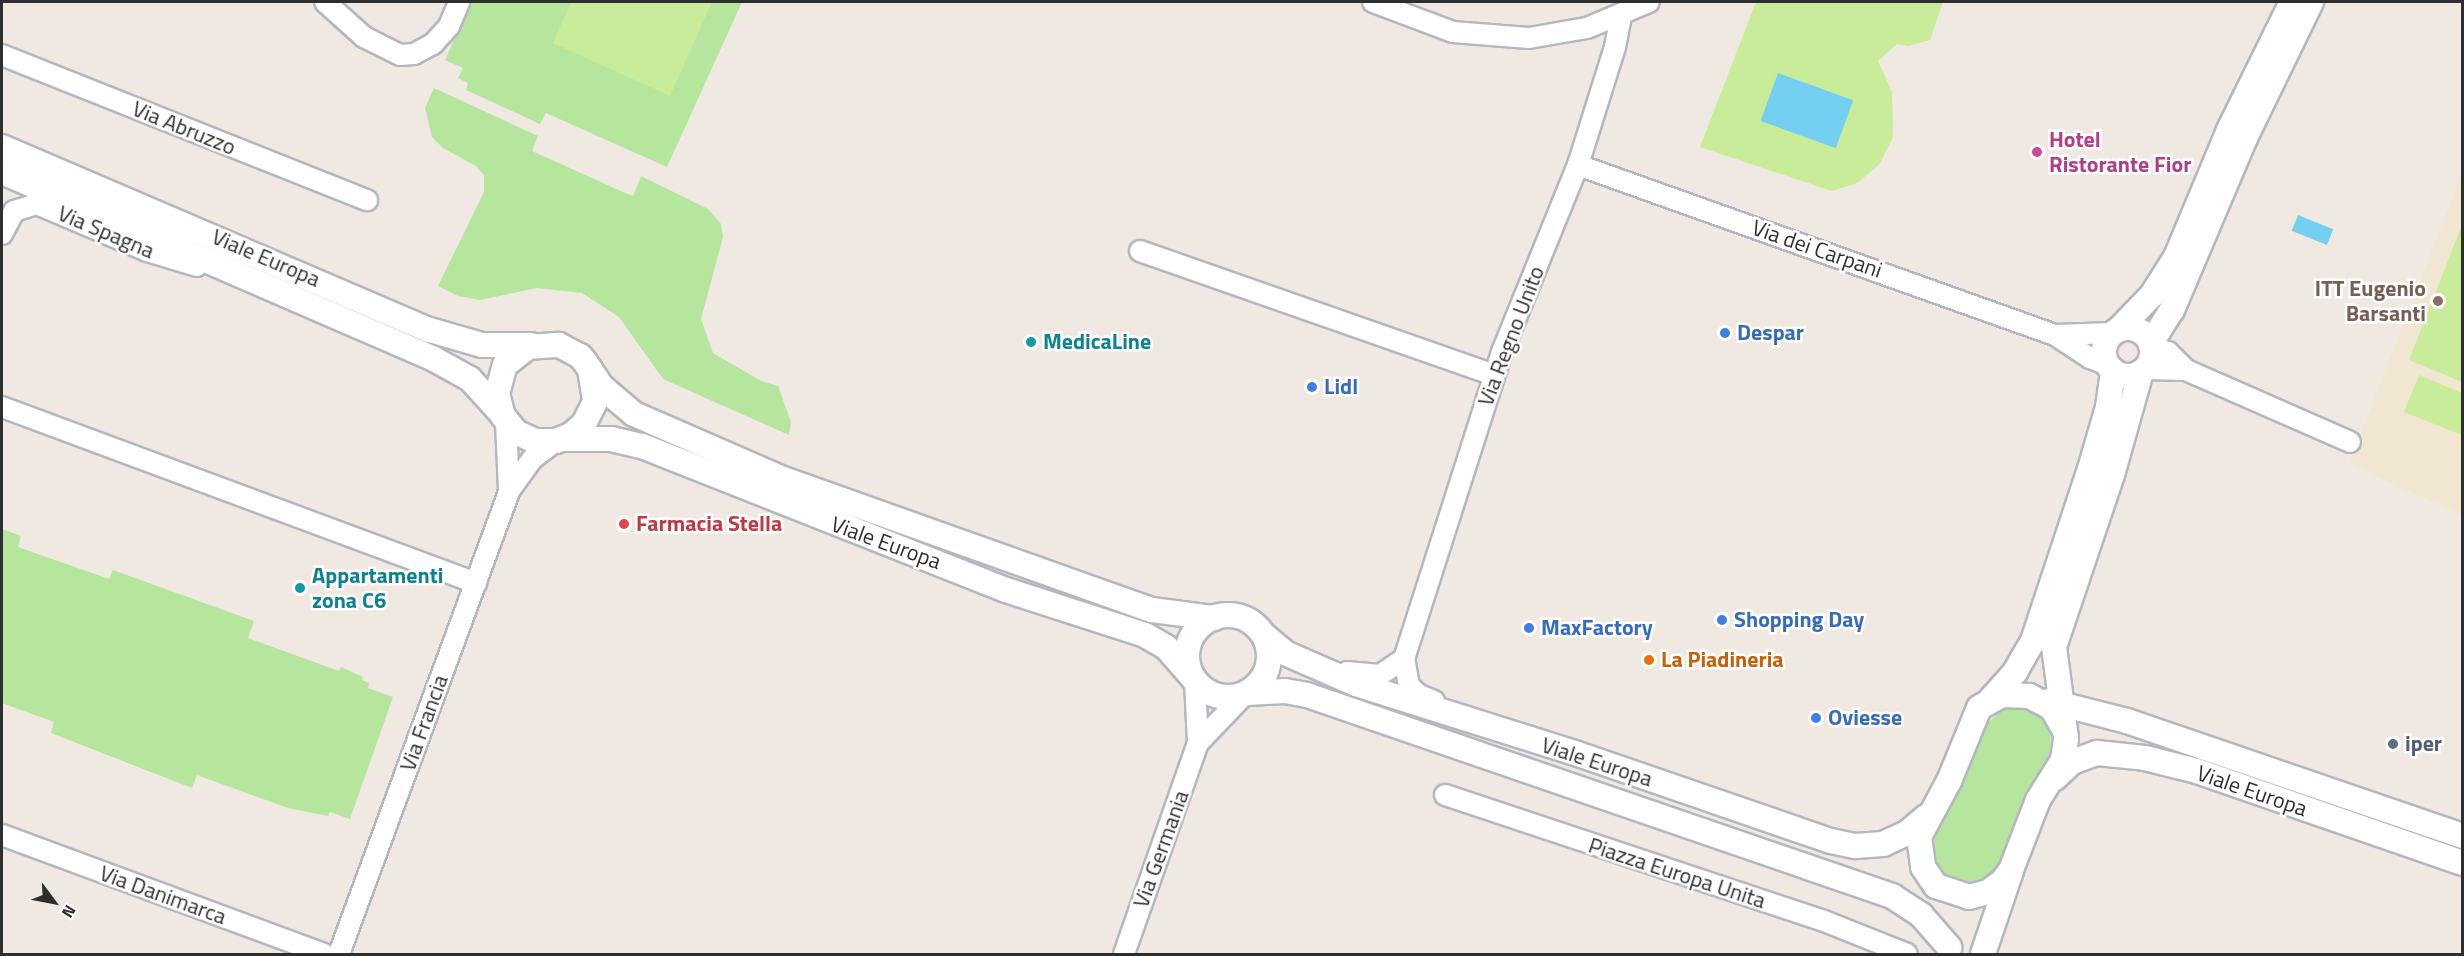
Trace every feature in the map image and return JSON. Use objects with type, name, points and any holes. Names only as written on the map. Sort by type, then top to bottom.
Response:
[{"type":"street","points":[[325,2],[364,37],[400,55],[414,54],[433,44],[448,26],[459,2]]},
{"type":"street","points":[[1373,2],[1431,26],[1486,37],[1562,34],[1621,16],[1648,2]]},
{"type":"street","points":[[1983,954],[2012,867],[2047,786],[2064,757],[2064,729],[2051,702],[2053,661],[2062,616],[2112,475],[2147,358],[2172,310],[2245,138],[2286,32],[2292,2]]},
{"type":"street","points":[[1950,951],[1938,889],[1918,844],[1930,812],[1949,781],[1973,718],[2015,672],[2033,641],[2108,407],[2110,368],[2103,351],[2115,331],[2152,295],[2176,257],[2229,130],[2286,32],[2311,2]]},
{"type":"street","name":"Via Regno Unito","points":[[1404,659],[1431,583],[1461,470],[1494,375],[1578,165],[1615,47],[1621,16]]},
{"type":"street","name":"Via Abruzzo","points":[[2,55],[367,200]]},
{"type":"street","name":"Viale Europa","points":[[2,147],[430,330],[482,345],[536,345],[567,348],[590,369],[614,399],[648,422],[778,477],[1152,610],[1214,618],[1241,617],[1257,626],[1279,650],[1423,706],[1575,753],[1805,833],[1855,846],[1877,845],[1899,838],[1930,812]]},
{"type":"street","name":"Via dei Carpani","points":[[1578,165],[2055,335],[2110,368]]},
{"type":"street","name":"Viale Europa","points":[[2,172],[462,373],[504,419],[529,439],[611,439],[642,446],[1006,590],[1139,633],[1166,647],[1194,680],[1217,696],[1285,691],[1307,695],[1892,896],[1921,915],[1950,951]]},
{"type":"street","name":"Via Spagna","points":[[2,234],[14,211],[38,204],[147,251],[225,270]]},
{"type":"street","points":[[1140,251],[1494,375]]},
{"type":"street","points":[[2115,331],[2138,329],[2147,358]]},
{"type":"street","name":"Via dei Carpani","points":[[2055,335],[2115,331]]},
{"type":"street","points":[[504,419],[497,394],[502,372],[516,354],[536,345]]},
{"type":"street","points":[[2110,368],[2127,376],[2147,358]]},
{"type":"street","points":[[2147,358],[2186,370],[2350,442]]},
{"type":"street","points":[[560,440],[584,424],[592,409],[596,393],[590,369]]},
{"type":"street","points":[[2,407],[476,583]]},
{"type":"street","name":"Via Francia","points":[[504,419],[509,491]]},
{"type":"street","name":"Via Francia","points":[[339,954],[509,491],[532,459],[560,440]]},
{"type":"street","points":[[1194,680],[1187,661],[1189,643],[1198,628],[1214,618]]},
{"type":"street","points":[[1245,694],[1267,671],[1270,656],[1265,636]]},
{"type":"street","points":[[1303,661],[1370,676],[1391,670],[1404,659]]},
{"type":"street","points":[[1404,659],[1406,680],[1419,695],[1575,753]]},
{"type":"street","points":[[2053,661],[2070,694],[2127,721]]},
{"type":"street","name":"Via Germania","points":[[1124,954],[1198,743],[1194,680]]},
{"type":"street","name":"Via Germania","points":[[1198,743],[1245,694]]},
{"type":"street","name":"Viale Europa","points":[[1990,700],[2011,694],[2127,721],[2463,836]]},
{"type":"street","name":"Viale Europa","points":[[2047,786],[2072,762],[2088,756],[2110,753],[2145,758],[2197,771],[2463,864]]},
{"type":"street","name":"Piazza Europa Unita","points":[[1445,795],[1824,921],[1908,954]]},
{"type":"street","name":"Via Danimarca","points":[[2,835],[324,954]]},
{"type":"street","name":"Viale Europa","points":[[1892,896],[1938,889],[1969,897],[1988,892],[2002,882],[2012,867]]},
{"type":"shaded area","name":"ITT Eugenio Barsanti","points":[[2462,173],[2462,515],[2349,464]]},
{"type":"green space","points":[[471,2],[742,2],[667,167],[546,113],[540,124],[466,90],[468,83],[458,78],[463,68],[445,60]]},
{"type":"green space","points":[[571,2],[712,2],[670,96],[553,43]]},
{"type":"green space","points":[[1756,2],[1943,2],[1930,40],[1908,46],[1897,44],[1878,61],[1892,92],[1893,137],[1879,165],[1857,183],[1832,191],[1700,147]]},
{"type":"green space","points":[[434,88],[538,136],[532,151],[623,192],[633,196],[641,176],[708,209],[721,224],[723,237],[701,319],[713,353],[761,381],[778,386],[791,422],[789,435],[663,379],[619,317],[582,293],[537,288],[480,300],[458,296],[438,286],[484,192],[484,175],[476,166],[443,148],[432,137],[425,108]]},
{"type":"green space","points":[[2462,225],[2462,382],[2409,360]]},
{"type":"green space","points":[[2419,375],[2462,393],[2462,435],[2404,412]]},
{"type":"green space","points":[[2,529],[21,536],[18,547],[109,579],[113,570],[254,621],[248,638],[339,671],[341,667],[363,677],[362,680],[369,683],[368,688],[393,697],[350,819],[330,812],[328,816],[288,808],[197,775],[192,788],[51,733],[54,722],[2,703]]},
{"type":"green space","points":[[2019,707],[2039,715],[2050,727],[2051,757],[2023,804],[1997,870],[1972,884],[1946,877],[1934,860],[1933,834],[1965,776],[1986,725],[2001,710]]},
{"type":"water","points":[[1778,73],[1853,100],[1836,148],[1761,121]]},
{"type":"water","points":[[2298,215],[2333,229],[2327,245],[2292,231]]},
{"type":"place","name":"Hotel Ristorante Fior","points":[[2037,152]]},
{"type":"place","name":"ITT Eugenio Barsanti","points":[[2438,301]]},
{"type":"place","name":"Despar","points":[[1725,333]]},
{"type":"place","name":"MedicaLine","points":[[1031,342]]},
{"type":"place","name":"Lidl","points":[[1312,387]]},
{"type":"place","name":"Farmacia Stella","points":[[624,524]]},
{"type":"place","name":"Appartamenti zona C6","points":[[300,588]]},
{"type":"place","name":"Shopping Day","points":[[1722,620]]},
{"type":"place","name":"MaxFactory","points":[[1529,628]]},
{"type":"place","name":"La Piadineria","points":[[1649,660]]},
{"type":"place","name":"Oviesse","points":[[1816,718]]},
{"type":"place","name":"iper","points":[[2393,744]]}]
